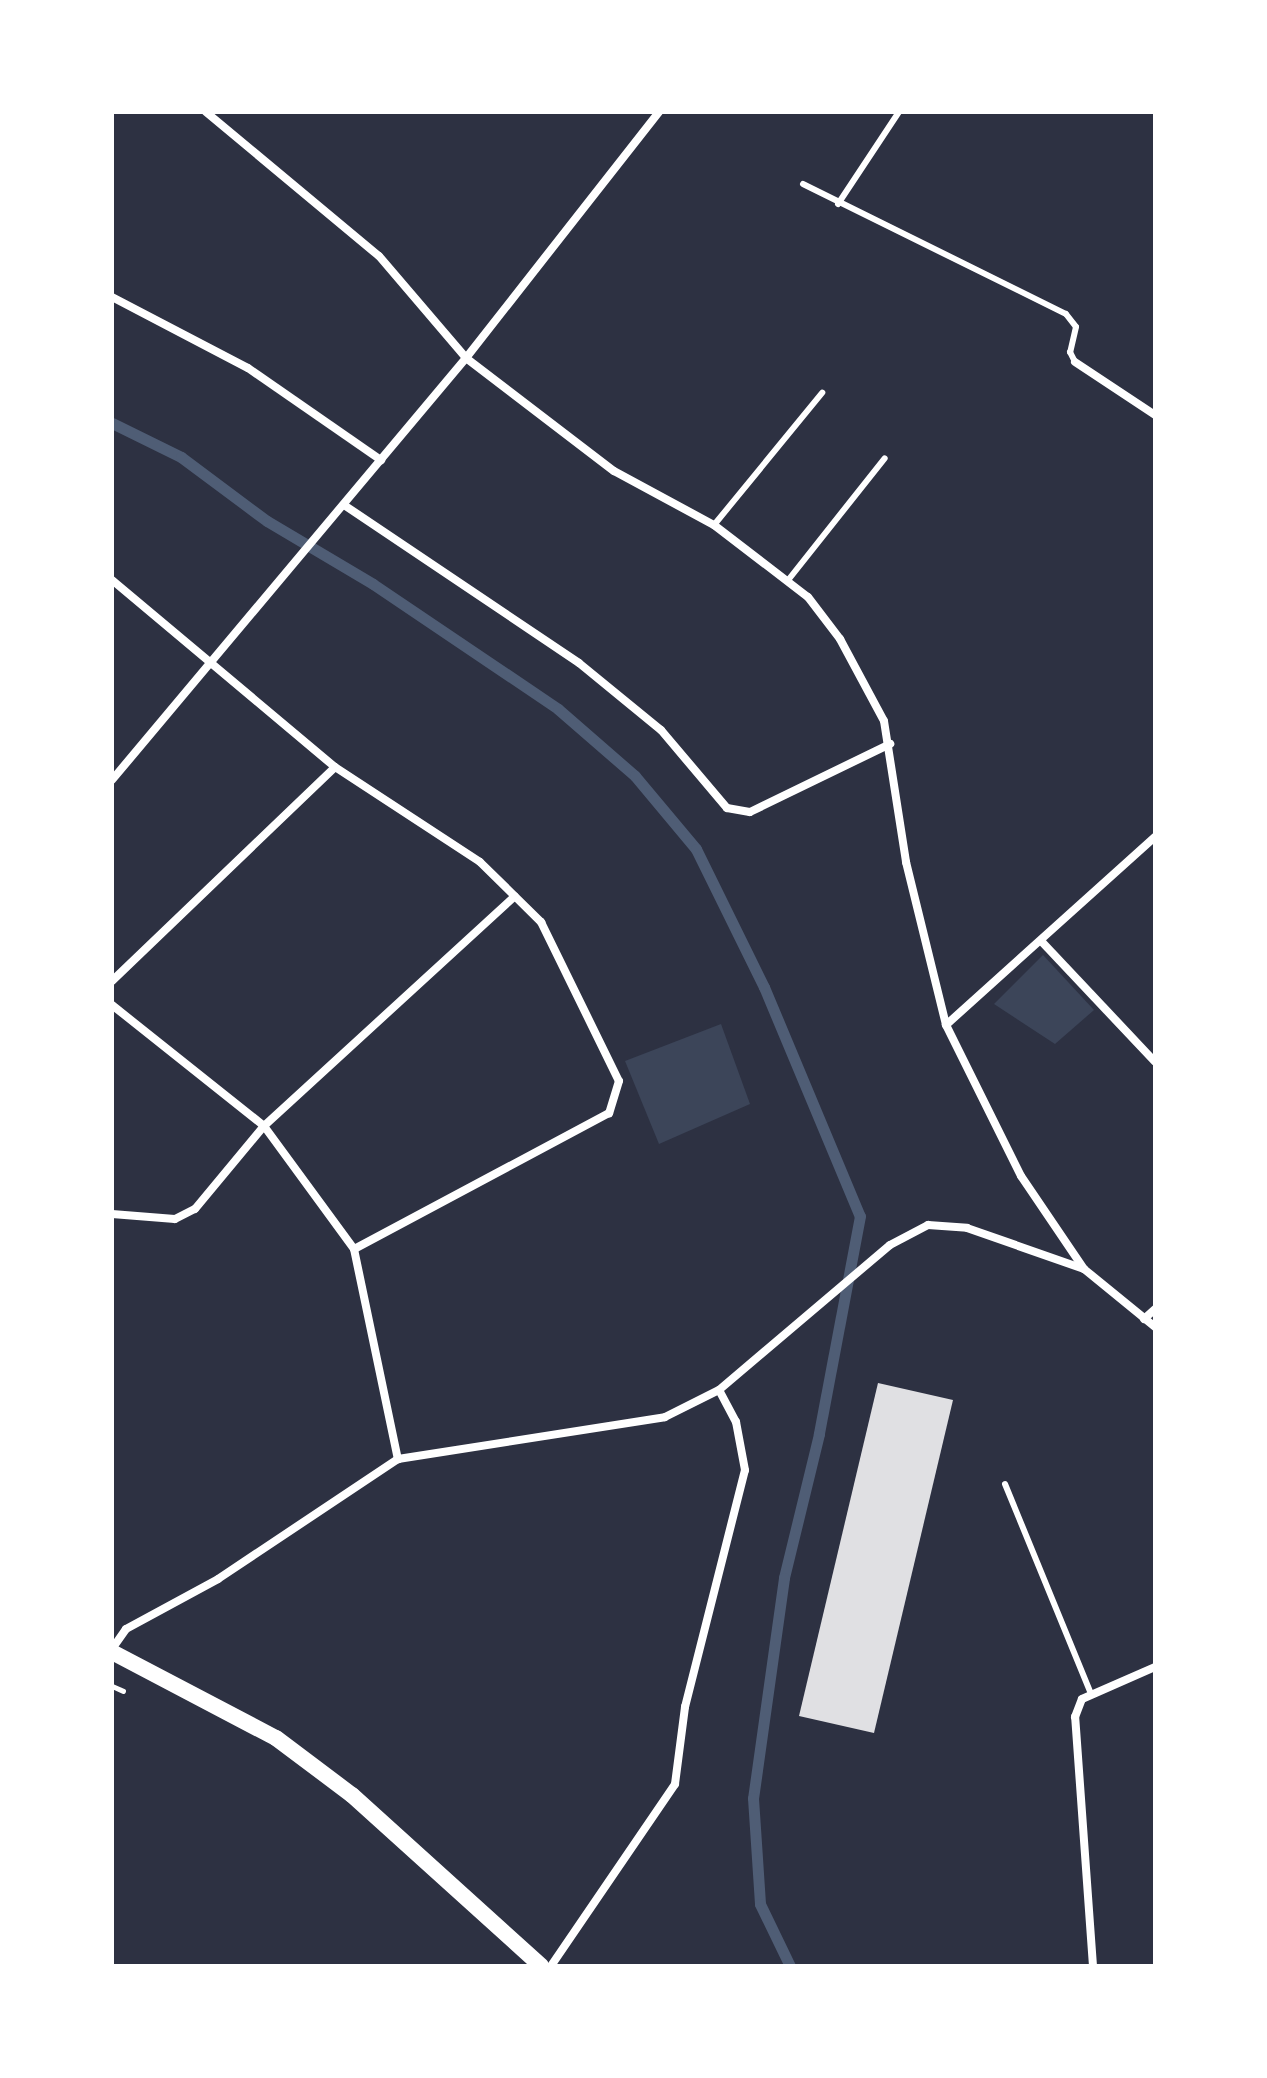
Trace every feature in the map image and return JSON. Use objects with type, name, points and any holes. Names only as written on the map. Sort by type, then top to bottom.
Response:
[{"type":"main road","points":[[112,1650],[276,1738],[352,1795],[541,1966]]},
{"type":"street","points":[[206,112],[379,256],[466,358],[614,471],[714,525],[789,579],[840,639],[884,721],[906,862],[946,1025],[1021,1176],[1084,1269],[1155,1327]]},
{"type":"street","points":[[112,780],[466,358],[659,112]]},
{"type":"street","points":[[112,297],[248,368],[381,460]]},
{"type":"street","points":[[1075,362],[1155,415]]},
{"type":"street","points":[[344,505],[579,663],[661,730],[727,808],[750,812],[890,744]]},
{"type":"street","points":[[112,580],[335,767],[480,862],[515,896],[541,922],[584,1001],[619,1081],[616,1104],[609,1113],[354,1249]]},
{"type":"street","points":[[112,981],[335,767]]},
{"type":"street","points":[[946,1025],[1043,943],[1155,837]]},
{"type":"street","points":[[112,1214],[184,1216],[264,1126],[515,896]]},
{"type":"street","points":[[1043,943],[1153,1056]]},
{"type":"street","points":[[112,1005],[264,1126],[354,1249],[398,1459]]},
{"type":"street","points":[[112,1650],[126,1629],[218,1579],[398,1459],[665,1417],[719,1390],[788,1327],[890,1245],[928,1225],[951,1224],[1084,1269]]},
{"type":"street","points":[[1144,1319],[1155,1309]]},
{"type":"street","points":[[551,1966],[675,1784],[685,1707],[745,1470],[736,1422],[719,1390]]},
{"type":"street","points":[[1093,1966],[1075,1717],[1079,1704],[1091,1694],[1155,1667]]},
{"type":"lane","points":[[838,204],[899,112]]},
{"type":"lane","points":[[803,184],[838,204],[1066,314],[1076,327],[1070,352],[1075,362]]},
{"type":"lane","points":[[714,525],[822,393]]},
{"type":"lane","points":[[789,579],[885,458]]},
{"type":"lane","points":[[1005,1484],[1091,1694]]},
{"type":"path","points":[[112,1686],[138,1697]]},
{"type":"shaded area","points":[[1043,955],[1094,1010],[1055,1044],[994,1004]]},
{"type":"shaded area","points":[[721,1024],[750,1104],[659,1144],[625,1061]]},
{"type":"building","points":[[878,1383],[953,1400],[874,1733],[799,1716]]},
{"type":"waterway","points":[[112,423],[181,457],[267,521],[373,584],[558,709],[635,776],[696,849],[764,987],[860,1216],[819,1434],[784,1578],[753,1798],[760,1904],[790,1966]]}]
